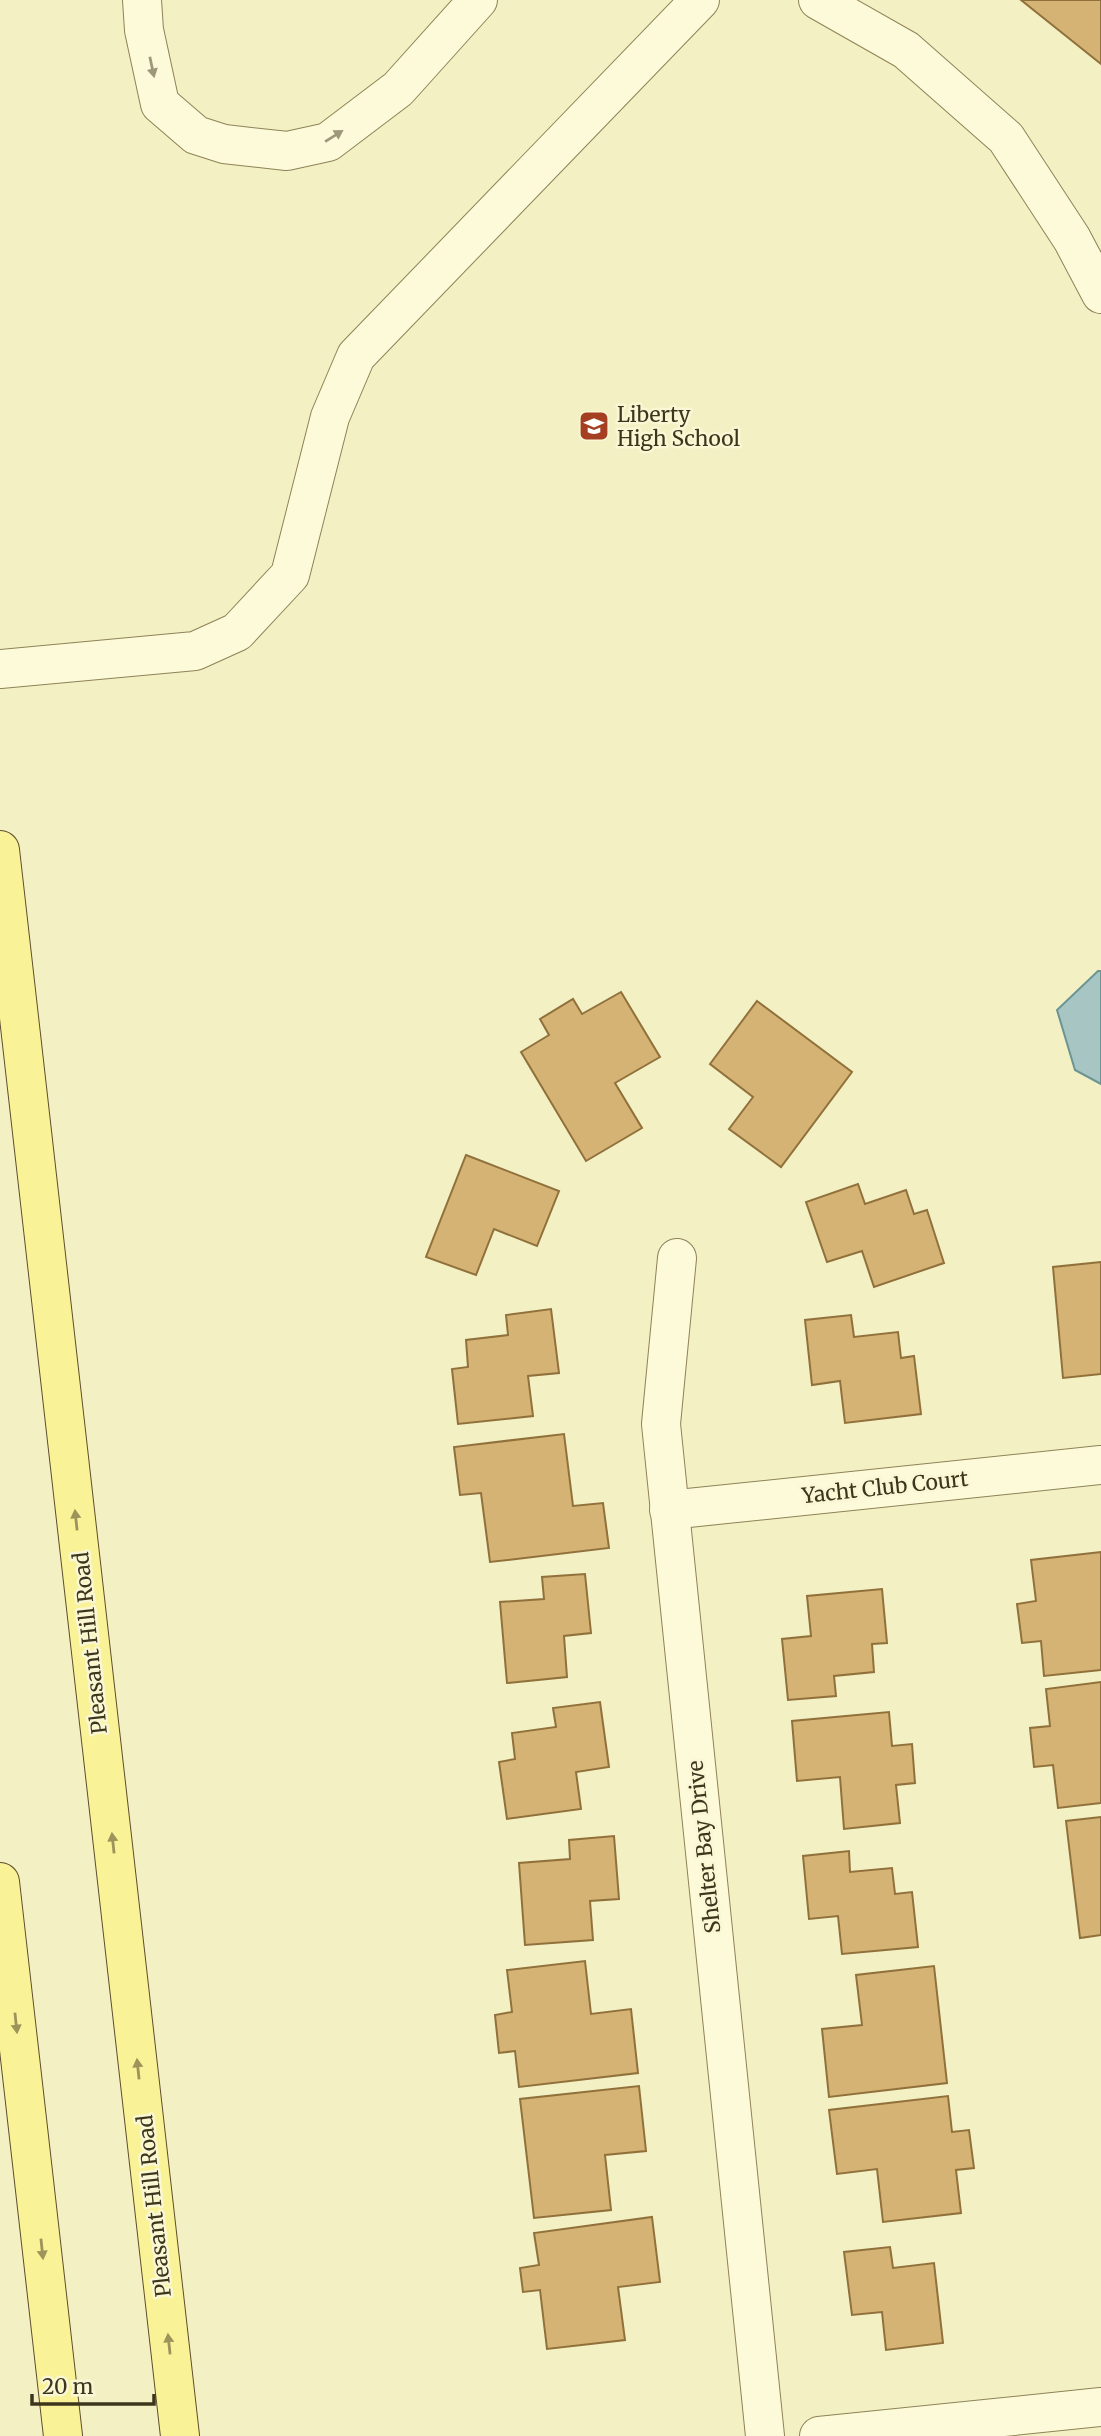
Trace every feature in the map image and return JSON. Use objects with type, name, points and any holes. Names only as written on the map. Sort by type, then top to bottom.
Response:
[{"type":"main road","name":"Pleasant Hill Road","points":[[0,850],[180,2436]]},
{"type":"main road","points":[[0,1882],[63,2436]]},
{"type":"street","points":[[142,0],[144,30],[160,104],[196,135],[224,144],[287,151],[328,142],[398,89],[478,0]]},
{"type":"street","points":[[0,669],[195,651],[237,632],[290,575],[330,417],[356,356],[700,0]]},
{"type":"street","points":[[818,0],[906,50],[1006,138],[1072,239],[1101,294]]},
{"type":"street","name":"Shelter Bay Drive","points":[[677,1258],[661,1423],[765,2436]]},
{"type":"street","name":"Yacht Club Court","points":[[669,1510],[1101,1465]]},
{"type":"street","points":[[819,2436],[1101,2407]]},
{"type":"water","points":[[1101,971],[1101,1084],[1075,1070],[1057,1010]]},
{"type":"building","points":[[1021,0],[1101,0],[1101,64]]},
{"type":"building","points":[[621,992],[660,1057],[615,1083],[642,1128],[586,1161],[521,1052],[549,1035],[540,1019],[573,999],[582,1014]]},
{"type":"building","points":[[757,1001],[852,1072],[781,1167],[729,1129],[753,1097],[710,1064]]},
{"type":"building","points":[[466,1155],[559,1191],[537,1246],[494,1229],[476,1275],[426,1257]]},
{"type":"building","points":[[858,1184],[865,1204],[906,1190],[914,1214],[927,1210],[944,1263],[874,1287],[862,1251],[827,1262],[806,1202]]},
{"type":"building","points":[[1101,1262],[1101,1374],[1063,1378],[1053,1267]]},
{"type":"building","points":[[551,1309],[559,1373],[528,1376],[533,1416],[458,1424],[452,1369],[468,1367],[466,1340],[508,1335],[506,1315]]},
{"type":"building","points":[[851,1315],[854,1337],[898,1332],[901,1358],[914,1356],[921,1414],[845,1423],[840,1381],[812,1385],[805,1320]]},
{"type":"building","points":[[564,1434],[573,1506],[603,1503],[609,1548],[490,1562],[481,1493],[460,1495],[454,1447]]},
{"type":"building","points":[[1101,1552],[1101,1670],[1044,1676],[1041,1641],[1022,1643],[1017,1604],[1036,1601],[1031,1560]]},
{"type":"building","points":[[585,1574],[591,1633],[564,1636],[567,1677],[507,1683],[500,1602],[544,1599],[542,1577]]},
{"type":"building","points":[[882,1589],[887,1643],[872,1644],[874,1672],[834,1676],[836,1696],[788,1700],[782,1639],[811,1636],[807,1596]]},
{"type":"building","points":[[1101,1682],[1101,1803],[1058,1808],[1053,1765],[1034,1767],[1030,1728],[1050,1726],[1046,1689]]},
{"type":"building","points":[[600,1702],[609,1767],[576,1772],[581,1809],[507,1819],[499,1762],[515,1759],[512,1733],[556,1727],[553,1708]]},
{"type":"building","points":[[889,1712],[892,1746],[912,1744],[915,1783],[896,1785],[900,1823],[844,1829],[840,1777],[797,1781],[792,1721]]},
{"type":"building","points":[[1101,1817],[1101,1935],[1080,1938],[1066,1821]]},
{"type":"building","points":[[614,1836],[619,1899],[590,1901],[593,1940],[525,1945],[519,1863],[570,1859],[569,1840]]},
{"type":"building","points":[[849,1851],[850,1872],[892,1868],[895,1894],[912,1892],[918,1947],[842,1954],[838,1916],[809,1919],[803,1856]]},
{"type":"building","points":[[585,1961],[591,2014],[631,2009],[638,2073],[519,2087],[515,2051],[499,2053],[495,2015],[512,2012],[507,1970]]},
{"type":"building","points":[[934,1966],[947,2083],[829,2097],[822,2029],[862,2025],[856,1975]]},
{"type":"building","points":[[639,2086],[646,2151],[605,2155],[611,2210],[534,2218],[520,2099]]},
{"type":"building","points":[[948,2096],[952,2132],[969,2130],[974,2168],[956,2170],[961,2213],[883,2222],[877,2169],[837,2174],[829,2110]]},
{"type":"building","points":[[652,2217],[660,2282],[618,2287],[625,2340],[547,2349],[540,2290],[523,2292],[520,2268],[539,2265],[534,2233]]},
{"type":"building","points":[[890,2247],[893,2268],[934,2263],[943,2343],[886,2350],[882,2312],[852,2315],[844,2252]]},
{"type":"place","name":"Liberty High School","points":[[594,426]]}]
